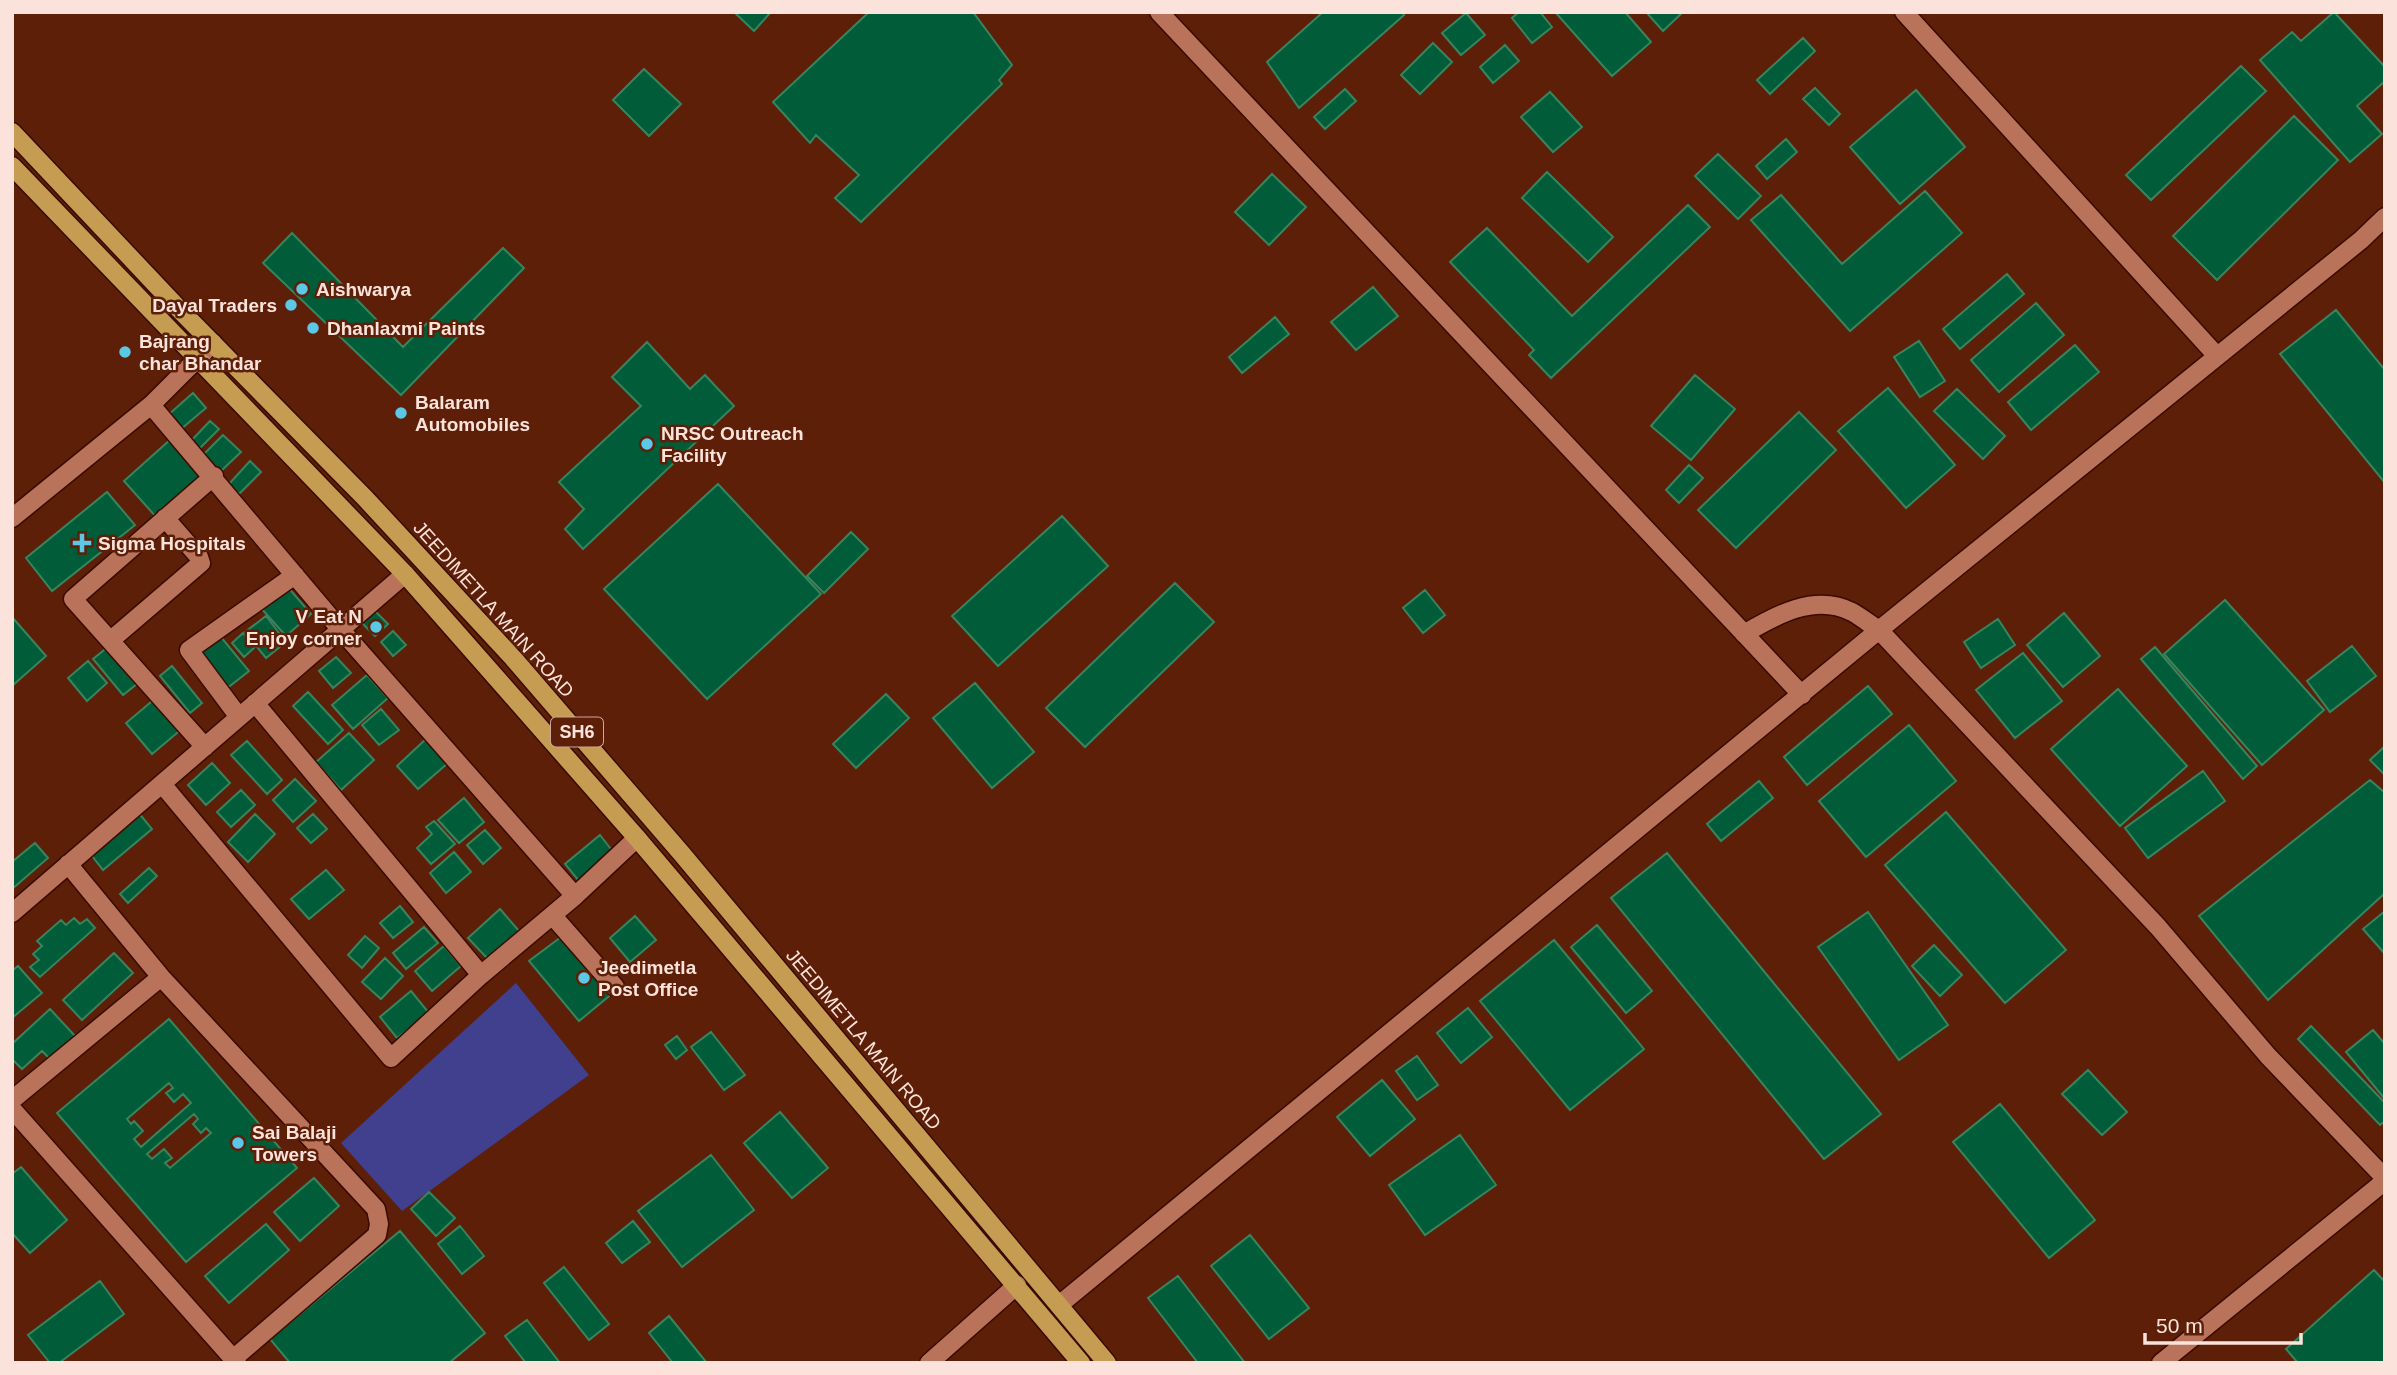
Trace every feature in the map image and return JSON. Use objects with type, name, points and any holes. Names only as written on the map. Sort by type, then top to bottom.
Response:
[{"type":"main road","name":"JEEDIMETLA MAIN ROAD","points":[[12,132],[365,498],[513,658],[682,854],[1107,1363]]},
{"type":"main road","name":"SH6","points":[[12,166],[405,574],[637,838],[1081,1363]]},
{"type":"street","points":[[1159,12],[1802,695]]},
{"type":"street","points":[[1904,12],[2217,356]]},
{"type":"street","points":[[1059,1305],[1879,630],[2361,240],[2385,217]]},
{"type":"street","points":[[12,518],[151,405],[213,343]]},
{"type":"street","points":[[151,405],[214,476],[341,630],[575,896]]},
{"type":"street","points":[[205,747],[73,599],[214,476]]},
{"type":"street","points":[[111,640],[201,564],[199,557],[165,519]]},
{"type":"street","points":[[12,913],[405,574]]},
{"type":"street","points":[[239,717],[189,650],[295,575]]},
{"type":"street","points":[[1744,634],[1779,613],[1802,607],[1827,605],[1850,611],[1879,630],[2158,927],[2268,1056],[2385,1179],[2161,1363]]},
{"type":"street","points":[[256,703],[481,975]]},
{"type":"street","points":[[162,784],[391,1058],[637,838]]},
{"type":"street","points":[[12,1110],[235,1361],[377,1234],[379,1224],[376,1209],[161,977],[68,864]]},
{"type":"street","points":[[552,916],[615,986]]},
{"type":"street","points":[[12,1100],[161,977]]},
{"type":"street","points":[[929,1363],[1017,1285]]},
{"type":"shaded area","points":[[516,983],[589,1075],[402,1211],[341,1143]]},
{"type":"building","points":[[734,12],[771,12],[754,31]]},
{"type":"building","points":[[869,12],[973,12],[1012,65],[999,80],[1002,84],[861,222],[835,198],[859,175],[816,135],[810,143],[773,102]]},
{"type":"building","points":[[1323,12],[1402,12],[1404,15],[1299,108],[1267,62]]},
{"type":"building","points":[[1519,12],[1540,12],[1552,27],[1532,43],[1512,18]]},
{"type":"building","points":[[1555,12],[1625,12],[1651,42],[1612,76]]},
{"type":"building","points":[[1646,12],[1683,12],[1663,31]]},
{"type":"building","points":[[2334,12],[2385,67],[2385,81],[2357,106],[2382,134],[2350,162],[2260,60],[2292,32],[2301,41]]},
{"type":"building","points":[[1466,13],[1485,35],[1461,55],[1442,33]]},
{"type":"building","points":[[1803,38],[1815,51],[1770,94],[1757,80]]},
{"type":"building","points":[[1433,43],[1452,62],[1420,94],[1401,75]]},
{"type":"building","points":[[1505,45],[1519,61],[1493,83],[1480,67]]},
{"type":"building","points":[[2241,66],[2266,91],[2151,200],[2126,175]]},
{"type":"building","points":[[644,69],[681,104],[649,136],[613,100]]},
{"type":"building","points":[[1815,88],[1840,114],[1829,125],[1803,99]]},
{"type":"building","points":[[1345,89],[1356,101],[1325,129],[1314,117]]},
{"type":"building","points":[[1916,90],[1965,147],[1900,204],[1850,147]]},
{"type":"building","points":[[1550,92],[1582,127],[1553,152],[1521,117]]},
{"type":"building","points":[[2294,116],[2338,160],[2217,280],[2173,236]]},
{"type":"building","points":[[1786,139],[1797,152],[1767,179],[1756,166]]},
{"type":"building","points":[[1718,154],[1761,196],[1738,219],[1695,176]]},
{"type":"building","points":[[1547,172],[1613,237],[1588,262],[1522,198]]},
{"type":"building","points":[[1272,174],[1306,207],[1269,245],[1235,212]]},
{"type":"building","points":[[1925,191],[1962,233],[1850,331],[1751,220],[1781,195],[1842,264]]},
{"type":"building","points":[[1688,205],[1710,227],[1551,378],[1529,355],[1534,350],[1450,262],[1487,228],[1572,316]]},
{"type":"building","points":[[292,233],[403,347],[503,248],[524,268],[401,395],[263,263]]},
{"type":"building","points":[[2007,274],[2024,294],[1960,349],[1943,329]]},
{"type":"building","points":[[1373,287],[1398,316],[1356,350],[1331,322]]},
{"type":"building","points":[[2036,303],[2064,335],[1999,392],[1971,360]]},
{"type":"building","points":[[2336,310],[2385,370],[2385,483],[2280,354]]},
{"type":"building","points":[[1275,317],[1289,334],[1242,373],[1229,357]]},
{"type":"building","points":[[1919,341],[1945,381],[1920,397],[1894,357]]},
{"type":"building","name":"NRSC Outreach Facility","points":[[647,342],[690,389],[705,375],[734,406],[583,549],[565,529],[584,509],[559,482],[641,406],[612,377]]},
{"type":"building","points":[[2075,345],[2099,372],[2031,430],[2008,402]]},
{"type":"building","points":[[1695,375],[1735,409],[1691,460],[1651,426]]},
{"type":"building","points":[[1888,388],[1955,465],[1906,508],[1838,431]]},
{"type":"building","points":[[1957,389],[2005,436],[1983,459],[1934,411]]},
{"type":"building","points":[[193,393],[206,408],[181,429],[168,415]]},
{"type":"building","points":[[1799,412],[1836,450],[1736,548],[1698,510]]},
{"type":"building","points":[[210,421],[219,429],[198,450],[190,442]]},
{"type":"building","points":[[223,435],[241,452],[220,472],[203,455]]},
{"type":"building","points":[[171,439],[204,477],[157,518],[124,481]]},
{"type":"building","points":[[250,461],[261,472],[239,494],[229,484]]},
{"type":"building","points":[[1689,465],[1703,478],[1679,503],[1666,490]]},
{"type":"building","points":[[718,484],[821,594],[707,699],[604,589]]},
{"type":"building","points":[[107,492],[135,525],[52,591],[26,558]]},
{"type":"building","points":[[1062,516],[1108,566],[998,666],[952,616]]},
{"type":"building","points":[[851,532],[868,549],[824,593],[807,576]]},
{"type":"building","points":[[1175,583],[1214,622],[1085,747],[1046,708]]},
{"type":"building","points":[[286,585],[311,614],[286,636],[260,607]]},
{"type":"building","points":[[1425,590],[1445,615],[1423,633],[1403,608]]},
{"type":"building","points":[[2225,600],[2324,710],[2262,765],[2164,654]]},
{"type":"building","points":[[375,611],[388,624],[375,636],[362,623]]},
{"type":"building","points":[[2064,613],[2100,656],[2063,687],[2027,645]]},
{"type":"building","points":[[266,616],[286,642],[266,658],[245,632]]},
{"type":"building","points":[[12,617],[46,656],[12,686]]},
{"type":"building","points":[[1998,619],[2015,645],[1981,668],[1964,642]]},
{"type":"building","points":[[216,631],[249,671],[226,689],[194,650]]},
{"type":"building","points":[[393,631],[406,645],[393,656],[381,642]]},
{"type":"building","points":[[243,633],[255,647],[244,657],[232,643]]},
{"type":"building","points":[[2352,646],[2376,676],[2330,712],[2307,681]]},
{"type":"building","points":[[108,647],[138,683],[123,695],[93,659]]},
{"type":"building","points":[[2155,647],[2257,766],[2243,779],[2141,659]]},
{"type":"building","points":[[2023,653],[2062,701],[2015,738],[1976,690]]},
{"type":"building","points":[[336,657],[351,673],[333,688],[319,671]]},
{"type":"building","points":[[88,661],[107,683],[87,701],[68,678]]},
{"type":"building","points":[[172,666],[202,703],[190,713],[160,676]]},
{"type":"building","points":[[367,675],[388,698],[353,729],[332,705]]},
{"type":"building","points":[[975,683],[1034,752],[992,788],[933,718]]},
{"type":"building","points":[[1868,686],[1892,714],[1807,785],[1784,757]]},
{"type":"building","points":[[2118,689],[2187,766],[2120,826],[2051,749]]},
{"type":"building","points":[[308,692],[343,730],[328,744],[293,706]]},
{"type":"building","points":[[886,694],[909,718],[856,768],[833,744]]},
{"type":"building","points":[[157,697],[183,728],[152,754],[126,723]]},
{"type":"building","points":[[381,709],[399,730],[379,745],[362,725]]},
{"type":"building","points":[[1909,725],[1956,781],[1866,857],[1819,801]]},
{"type":"building","points":[[349,733],[374,760],[341,790],[316,762]]},
{"type":"building","points":[[426,739],[448,763],[418,789],[397,766]]},
{"type":"building","points":[[247,741],[282,780],[267,794],[231,755]]},
{"type":"building","points":[[2385,746],[2385,775],[2370,760]]},
{"type":"building","points":[[212,763],[230,783],[206,805],[188,785]]},
{"type":"building","points":[[2203,771],[2225,801],[2148,858],[2125,828]]},
{"type":"building","points":[[295,779],[316,801],[293,822],[273,800]]},
{"type":"building","points":[[2370,780],[2385,793],[2385,893],[2268,1000],[2199,916]]},
{"type":"building","points":[[1759,781],[1773,798],[1721,841],[1707,824]]},
{"type":"building","points":[[241,790],[255,805],[231,827],[217,812]]},
{"type":"building","points":[[464,798],[484,822],[459,843],[438,820]]},
{"type":"building","points":[[138,812],[152,829],[103,870],[89,852]]},
{"type":"building","points":[[1946,812],[2066,950],[2005,1003],[1885,865]]},
{"type":"building","points":[[255,814],[275,834],[248,862],[228,842]]},
{"type":"building","points":[[313,814],[327,829],[311,843],[297,828]]},
{"type":"building","points":[[434,821],[455,844],[431,864],[417,848],[432,834],[426,827]]},
{"type":"building","points":[[485,830],[501,848],[483,864],[467,845]]},
{"type":"building","points":[[600,835],[614,853],[579,881],[565,864]]},
{"type":"building","points":[[35,843],[48,858],[12,889],[12,862]]},
{"type":"building","points":[[454,852],[471,872],[446,893],[430,873]]},
{"type":"building","points":[[1667,853],[1881,1114],[1824,1159],[1611,898]]},
{"type":"building","points":[[149,868],[157,876],[128,903],[120,894]]},
{"type":"building","points":[[326,870],[344,890],[309,919],[291,899]]},
{"type":"building","points":[[400,906],[413,922],[393,938],[380,923]]},
{"type":"building","points":[[500,909],[519,931],[488,959],[468,938]]},
{"type":"building","points":[[2385,911],[2385,954],[2363,929]]},
{"type":"building","points":[[1868,912],[1948,1025],[1899,1060],[1818,947]]},
{"type":"building","points":[[635,916],[656,940],[630,962],[610,938]]},
{"type":"building","points":[[74,918],[80,924],[87,919],[95,928],[40,977],[30,967],[39,960],[33,954],[42,946],[37,941],[61,920],[66,925]]},
{"type":"building","points":[[1597,925],[1652,991],[1626,1013],[1571,947]]},
{"type":"building","points":[[424,927],[438,943],[406,969],[393,953]]},
{"type":"building","points":[[565,934],[614,992],[579,1021],[529,961]]},
{"type":"building","points":[[365,936],[379,948],[362,968],[348,955]]},
{"type":"building","points":[[1554,940],[1644,1049],[1570,1110],[1480,1001]]},
{"type":"building","points":[[1934,945],[1962,975],[1940,996],[1912,966]]},
{"type":"building","points":[[444,946],[461,966],[432,991],[415,971]]},
{"type":"building","points":[[114,953],[133,973],[82,1020],[63,1000]]},
{"type":"building","points":[[385,958],[403,976],[381,999],[362,982]]},
{"type":"building","points":[[18,966],[42,993],[12,1018],[12,971]]},
{"type":"building","points":[[411,991],[429,1013],[397,1038],[380,1017]]},
{"type":"building","points":[[1468,1008],[1492,1037],[1461,1063],[1437,1033]]},
{"type":"building","points":[[50,1009],[76,1037],[51,1060],[42,1051],[22,1069],[12,1059],[12,1044]]},
{"type":"building","name":"Sai Balaji Towers","points":[[169,1019],[297,1168],[186,1262],[57,1113]],"holes":[[[169,1083],[173,1088],[166,1093],[174,1102],[183,1094],[191,1103],[141,1147],[134,1139],[143,1131],[134,1121],[131,1124],[127,1119]],[[194,1114],[198,1119],[193,1124],[201,1133],[206,1128],[211,1133],[170,1168],[165,1163],[172,1158],[164,1149],[152,1159],[147,1154]]]},
{"type":"building","points":[[2311,1026],[2385,1103],[2385,1121],[2380,1125],[2298,1039]]},
{"type":"building","points":[[2373,1030],[2385,1044],[2384,1098],[2346,1052]]},
{"type":"building","points":[[711,1032],[745,1075],[724,1090],[691,1047]]},
{"type":"building","points":[[677,1036],[687,1050],[676,1059],[665,1045]]},
{"type":"building","points":[[1417,1056],[1438,1085],[1417,1100],[1396,1071]]},
{"type":"building","points":[[2088,1070],[2127,1112],[2102,1135],[2062,1094]]},
{"type":"building","points":[[1382,1080],[1415,1119],[1370,1156],[1337,1117]]},
{"type":"building","points":[[2000,1104],[2095,1220],[2049,1258],[1953,1142]]},
{"type":"building","points":[[780,1112],[828,1168],[792,1198],[744,1143]]},
{"type":"building","points":[[1460,1135],[1496,1185],[1425,1235],[1389,1185]]},
{"type":"building","points":[[711,1155],[754,1210],[682,1267],[638,1211]]},
{"type":"building","points":[[21,1167],[67,1220],[30,1253],[12,1233],[12,1174]]},
{"type":"building","points":[[314,1178],[339,1206],[300,1241],[274,1212]]},
{"type":"building","points":[[429,1192],[455,1218],[436,1236],[411,1209]]},
{"type":"building","points":[[633,1221],[650,1242],[622,1263],[606,1243]]},
{"type":"building","points":[[266,1224],[289,1250],[229,1303],[205,1276]]},
{"type":"building","points":[[460,1226],[484,1256],[462,1274],[438,1244]]},
{"type":"building","points":[[400,1231],[485,1333],[449,1363],[290,1363],[270,1339]]},
{"type":"building","points":[[1250,1235],[1309,1308],[1269,1339],[1211,1266]]},
{"type":"building","points":[[564,1267],[609,1324],[589,1340],[544,1283]]},
{"type":"building","points":[[2374,1270],[2385,1282],[2385,1363],[2298,1363],[2286,1349]]},
{"type":"building","points":[[1178,1276],[1245,1363],[1198,1363],[1148,1298]]},
{"type":"building","points":[[100,1281],[124,1314],[59,1363],[50,1363],[28,1335]]},
{"type":"building","points":[[669,1316],[707,1363],[673,1363],[649,1333]]},
{"type":"building","points":[[527,1320],[560,1363],[526,1363],[505,1336]]},
{"type":"place","name":"Aishwarya","points":[[302,289]]},
{"type":"place","name":"Dayal Traders","points":[[291,305]]},
{"type":"place","name":"Dhanlaxmi Paints","points":[[313,328]]},
{"type":"place","name":"Bajrang char Bhandar","points":[[125,352]]},
{"type":"place","name":"Balaram Automobiles","points":[[401,413]]},
{"type":"place","name":"NRSC Outreach Facility","points":[[647,444]]},
{"type":"place","name":"Sigma Hospitals","points":[[82,543]]},
{"type":"place","name":"V Eat N Enjoy corner","points":[[376,627]]},
{"type":"place","name":"Jeedimetla Post Office","points":[[584,978]]},
{"type":"place","name":"Sai Balaji Towers","points":[[238,1143]]}]
